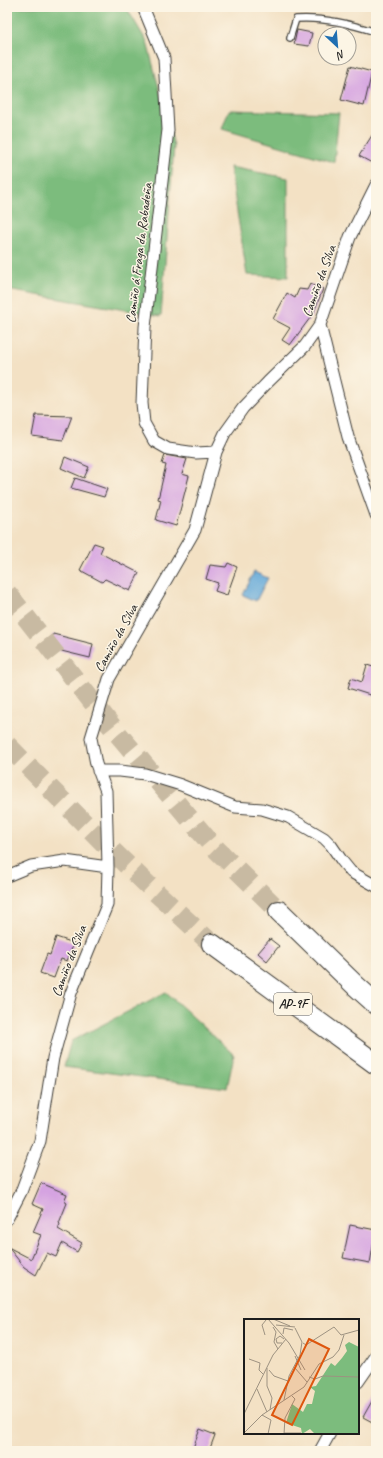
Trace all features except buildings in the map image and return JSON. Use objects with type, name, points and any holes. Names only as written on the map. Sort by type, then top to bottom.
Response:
[{"type":"highway","points":[[278,911],[376,1004]]},
{"type":"highway","name":"AP-9F","points":[[212,944],[376,1064]]},
{"type":"street","name":"Camiño á Fraga da Rabadeña","points":[[143,7],[164,58],[168,130],[145,327],[142,403],[144,423],[154,441],[168,449],[196,453],[216,452]]},
{"type":"street","name":"Camiño da Silva","points":[[7,1220],[21,1192],[40,1141],[53,1058],[71,993],[107,905],[108,867],[106,792],[98,771],[91,738],[109,679],[195,530],[216,452],[225,433],[243,408],[305,346],[320,325],[350,237],[375,187]]},
{"type":"street","points":[[320,325],[348,437],[376,515]]},
{"type":"street","points":[[98,771],[120,771],[145,774],[181,785],[235,807],[262,809],[288,817],[324,838],[351,872],[376,886]]},
{"type":"street","points":[[7,876],[31,866],[65,860],[108,867]]},
{"type":"street","points":[[359,1381],[376,1356]]},
{"type":"street","points":[[320,1451],[329,1434]]},
{"type":"lane","points":[[290,38],[296,19],[311,18],[346,24],[376,32]]},
{"type":"green space","points":[[7,7],[126,7],[147,42],[174,146],[161,316],[7,290]]},
{"type":"green space","points":[[229,110],[339,113],[334,162],[222,129]]},
{"type":"green space","points":[[230,167],[288,178],[288,277],[247,275]]},
{"type":"green space","points":[[166,992],[234,1055],[227,1088],[64,1067],[71,1041]]},
{"type":"water","points":[[254,572],[268,578],[256,601],[243,595]]},
{"type":"tunnel","points":[[7,593],[113,728],[212,845],[279,911]]},
{"type":"tunnel","points":[[7,745],[102,841],[212,944]]}]
